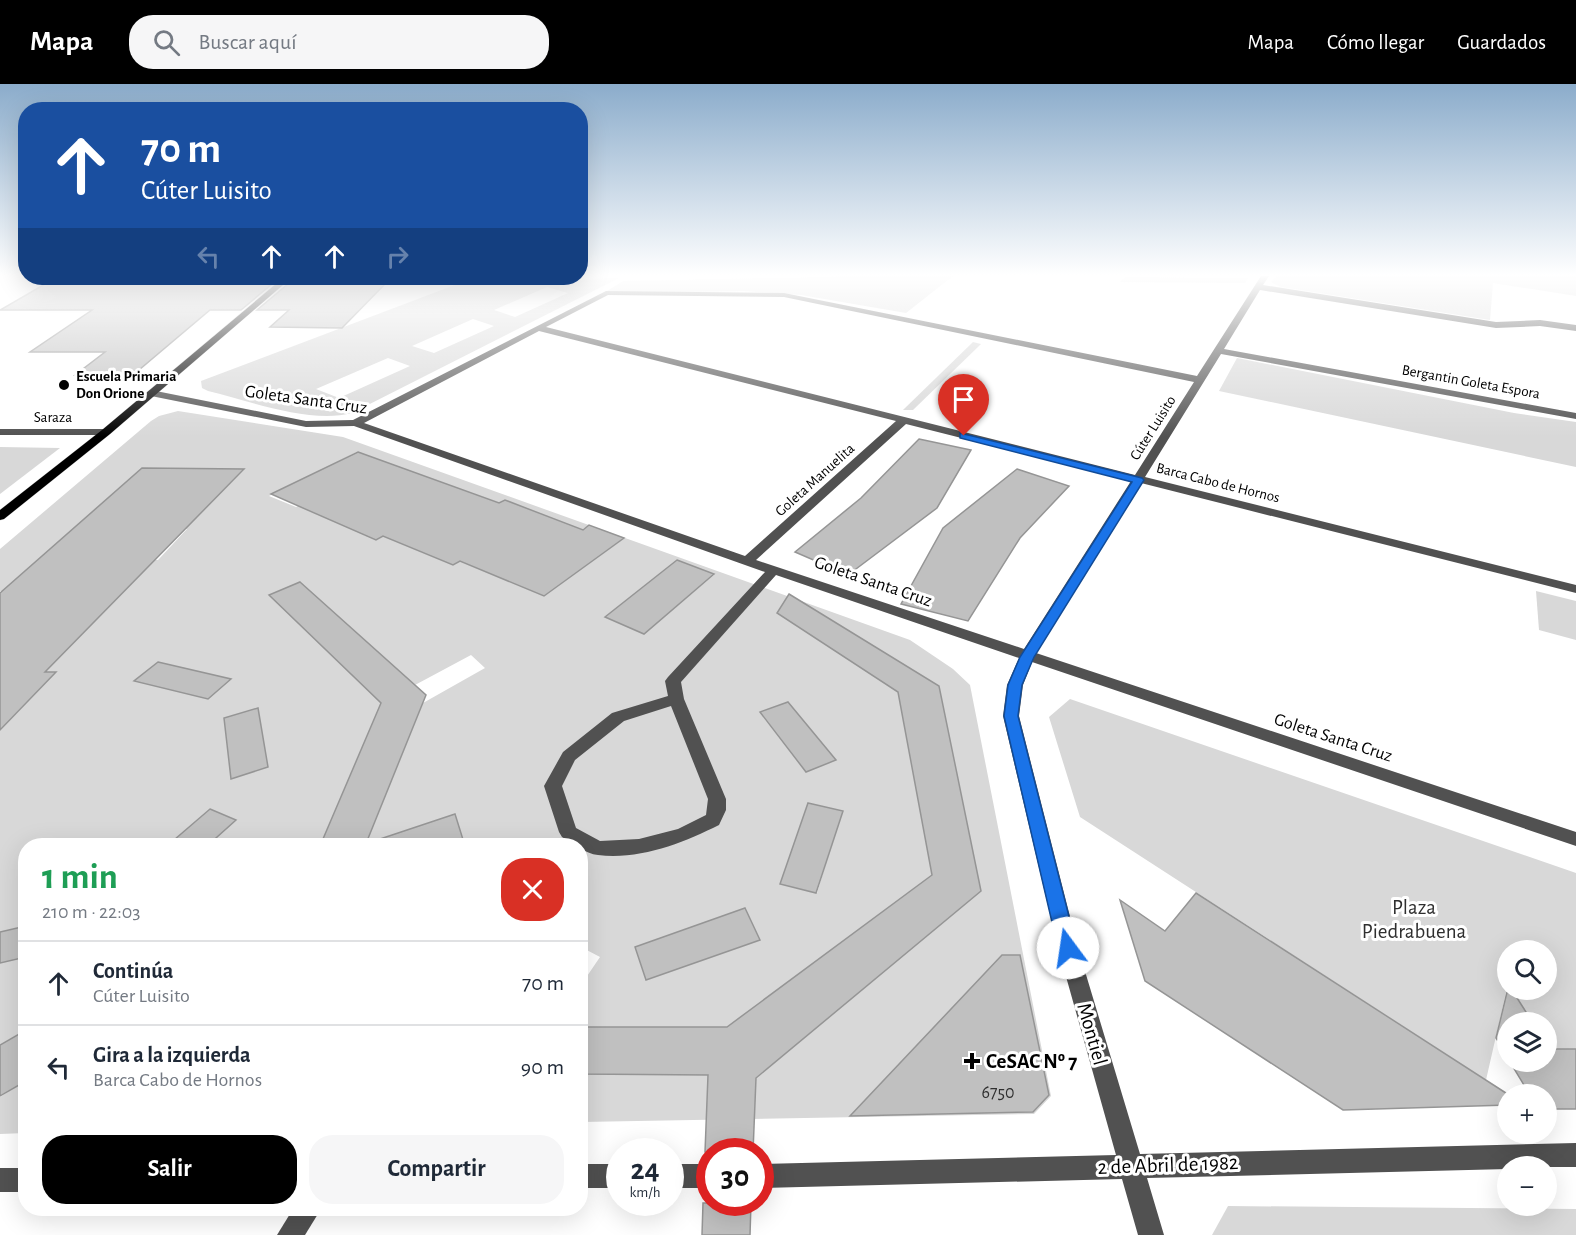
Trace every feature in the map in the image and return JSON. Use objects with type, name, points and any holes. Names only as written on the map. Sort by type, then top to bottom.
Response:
[{"type":"main road","points":[[0,516],[106,432],[226,330]]},
{"type":"street","points":[[355,423],[535,330]]},
{"type":"street","name":"Barca Cabo de Hornos","points":[[545,330],[903,422],[1576,589]]},
{"type":"street","points":[[954,330],[1201,380]]},
{"type":"street","name":"Cúter Luisito","points":[[1027,657],[1232,330]]},
{"type":"street","name":"Bergantin Goleta Espora","points":[[1219,351],[1576,416]]},
{"type":"street","name":"Goleta Santa Cruz","points":[[151,393],[306,424],[355,423],[1027,657],[1576,839]]},
{"type":"street","name":"Goleta Manuelita","points":[[747,561],[903,422]]},
{"type":"street","name":"Saraza","points":[[0,432],[106,432]]},
{"type":"street","points":[[588,843],[598,848],[639,846],[682,835],[713,820],[717,810],[717,799],[676,699],[673,681],[774,570]]},
{"type":"street","name":"Montiel","points":[[1027,657],[1015,685],[1011,716],[1068,948],[1151,1235]]},
{"type":"street","points":[[579,838],[568,832],[553,786],[569,756],[618,717],[676,699]]},
{"type":"street","name":"2 de Abril de 1982","points":[[774,1176],[1576,1155]]},
{"type":"street","points":[[588,1176],[606,1176]]},
{"type":"street","points":[[0,1180],[18,1180]]},
{"type":"street","points":[[290,1235],[303,1216]]},
{"type":"green space","points":[[337,330],[449,330],[412,346],[434,353],[486,330],[517,330],[352,413],[335,416],[299,414],[280,410],[208,391],[202,388],[201,381]],"holes":[[[388,358],[410,366],[339,398],[316,389]]]},
{"type":"green space","points":[[973,342],[981,344],[913,410],[903,410]]},
{"type":"green space","points":[[1237,358],[1514,413],[1576,422],[1576,467],[1219,391]]},
{"type":"green space","points":[[178,411],[343,437],[589,525],[508,581],[544,596],[623,539],[590,526],[910,640],[953,669],[970,685],[1051,1096],[1034,1114],[588,1122],[588,1074],[760,1075],[981,891],[939,686],[816,611],[795,625],[898,692],[932,875],[727,1027],[588,1027],[588,975],[600,957],[588,951],[588,838],[368,838],[423,703],[485,668],[471,655],[415,685],[300,582],[270,595],[381,703],[323,838],[216,838],[236,820],[210,809],[176,838],[18,838],[18,928],[0,932],[0,717],[12,718],[55,673],[0,670],[121,594],[0,591],[0,549],[159,416]],"holes":[[[357,452],[384,462],[296,507],[269,496]],[[142,468],[244,470],[224,490],[120,488]],[[433,479],[462,491],[377,540],[347,527]],[[505,500],[536,512],[453,565],[421,552]],[[78,526],[187,529],[158,560],[44,556]],[[677,560],[714,575],[644,634],[605,617]],[[230,679],[208,699],[135,681]],[[788,702],[835,759],[806,771],[760,712]],[[258,708],[268,767],[231,779],[224,718]],[[808,803],[842,811],[817,893],[780,884]],[[745,909],[760,940],[646,980],[635,947]],[[1020,955],[1049,1095],[1033,1112],[852,1116]]]},
{"type":"green space","points":[[0,447],[60,448],[0,494]]},
{"type":"green space","points":[[1536,591],[1576,601],[1576,640],[1539,630]]},
{"type":"green space","name":"Plaza Piedrabuena","points":[[1070,699],[1576,873],[1576,1049],[1557,1049],[1557,1012],[1526,1012],[1518,1000],[1557,1000],[1557,940],[1497,940],[1497,1000],[1504,1000],[1502,1012],[1497,1012],[1497,1032],[1486,1080],[1080,817],[1049,717]]},
{"type":"green space","points":[[18,959],[18,1034],[0,1045],[0,963]]},
{"type":"green space","points":[[18,1085],[18,1133],[0,1134],[0,1097]]},
{"type":"green space","points":[[1228,1206],[1497,1208],[1497,1216],[1557,1216],[1557,1209],[1576,1209],[1576,1235],[1212,1235]]},
{"type":"building","points":[[63,330],[187,330],[133,375],[75,375],[105,352],[30,352]]},
{"type":"building","points":[[919,439],[971,450],[937,508],[848,575],[795,552],[861,498]]},
{"type":"building","points":[[358,452],[499,503],[505,500],[583,530],[589,525],[624,538],[544,596],[460,561],[453,565],[383,536],[376,540],[271,494]]},
{"type":"building","points":[[142,468],[244,469],[45,672],[56,672],[0,730],[0,593]]},
{"type":"building","points":[[1017,469],[1069,486],[1020,538],[968,621],[901,604],[943,528]]},
{"type":"building","points":[[677,560],[714,574],[644,634],[605,617]]},
{"type":"building","points":[[300,582],[426,695],[368,838],[323,838],[381,703],[269,595]]},
{"type":"building","points":[[789,594],[939,686],[981,891],[756,1078],[754,1138],[706,1138],[708,1075],[588,1074],[588,1027],[727,1027],[932,875],[898,692],[777,613]]},
{"type":"building","points":[[158,662],[231,679],[208,699],[134,681]]},
{"type":"building","points":[[788,702],[836,760],[806,772],[760,712]]},
{"type":"building","points":[[258,708],[268,767],[231,779],[224,718]]},
{"type":"building","points":[[808,803],[843,811],[816,893],[780,884]]},
{"type":"building","points":[[210,809],[236,820],[216,838],[176,838]]},
{"type":"building","points":[[455,814],[462,838],[383,838]]},
{"type":"building","points":[[1196,893],[1497,1087],[1497,1105],[1343,1110],[1145,981],[1120,900],[1165,931]]},
{"type":"building","points":[[745,908],[760,940],[646,980],[635,947]]},
{"type":"building","points":[[18,928],[18,959],[0,963],[0,932]]},
{"type":"building","name":"CeSAC Nº 7","points":[[1002,955],[1020,955],[1049,1095],[1033,1112],[850,1116]]},
{"type":"building","points":[[1505,1000],[1518,1000],[1526,1012],[1502,1012]]},
{"type":"building","points":[[18,1035],[18,1086],[0,1096],[0,1045]]},
{"type":"building","points":[[1557,1049],[1576,1049],[1576,1109],[1557,1109],[1557,1084],[1523,1084],[1516,1072],[1557,1072]]},
{"type":"building","points":[[703,1216],[751,1216],[750,1235],[702,1235]]},
{"type":"place","name":"Escuela Primaria Don Orione","points":[[64,385]]},
{"type":"place","name":"CeSAC Nº 7","points":[[972,1061]]},
{"type":"route","points":[[964,436],[1138,480],[1027,657],[1015,685],[1011,716],[1068,948]]}]
